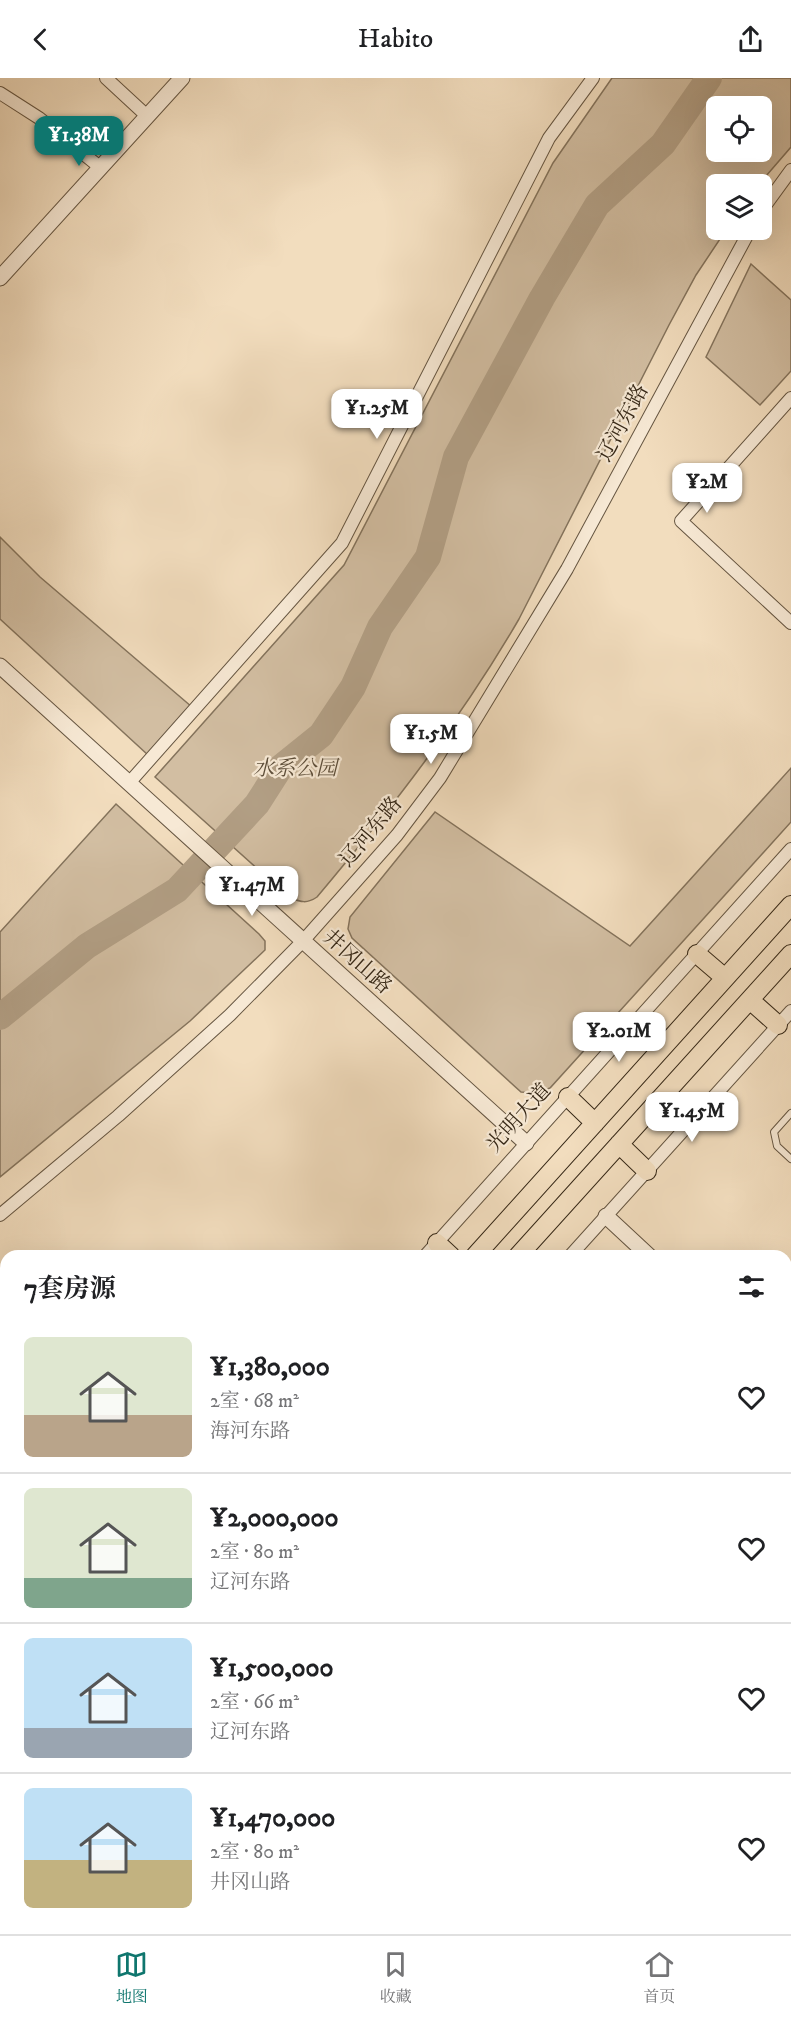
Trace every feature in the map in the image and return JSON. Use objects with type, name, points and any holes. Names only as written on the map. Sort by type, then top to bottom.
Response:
[{"type":"main road","points":[[480,1250],[791,905]]},
{"type":"main road","points":[[697,954],[725,978]]},
{"type":"main road","points":[[523,1250],[791,954]]},
{"type":"main road","points":[[750,1000],[778,1025]]},
{"type":"main road","points":[[568,1097],[595,1123]]},
{"type":"main road","points":[[619,1144],[647,1171]]},
{"type":"street","points":[[106,78],[147,116]]},
{"type":"street","points":[[0,278],[182,78]]},
{"type":"street","points":[[129,783],[342,543],[549,138],[593,78]]},
{"type":"street","points":[[0,93],[39,118],[101,168]]},
{"type":"street","points":[[772,196],[791,170]]},
{"type":"street","name":"辽河东路","points":[[0,1215],[117,1116],[230,1015],[303,941],[397,835],[440,778],[567,569],[745,240]]},
{"type":"street","points":[[790,621],[681,521],[791,398]]},
{"type":"street","name":"井冈山路","points":[[0,666],[526,1143]]},
{"type":"street","name":"光明大道","points":[[431,1249],[791,849]]},
{"type":"street","points":[[575,1250],[791,1011]]},
{"type":"street","points":[[606,1216],[643,1250]]},
{"type":"lane","points":[[791,1113],[774,1132],[777,1146],[791,1159]]},
{"type":"green space","name":"水系公园","points":[[612,78],[791,78],[791,147],[768,174],[706,174],[706,240],[719,240],[696,275],[669,325],[519,619],[497,656],[449,728],[372,830],[317,897],[301,901],[290,898],[155,777],[344,565],[553,163]]},
{"type":"green space","points":[[751,264],[791,300],[791,371],[760,405],[706,357]]},
{"type":"green space","points":[[0,537],[40,577],[192,707],[148,755],[0,619]]},
{"type":"green space","points":[[791,768],[791,822],[550,1088],[537,1093],[521,1092],[352,938],[348,929],[350,917],[435,812],[630,946]]},
{"type":"green space","points":[[116,804],[259,934],[265,941],[265,950],[190,1021],[0,1177],[0,932]]},
{"type":"waterway","points":[[0,1017],[87,946],[177,890],[257,804],[280,768],[321,735],[353,687],[380,627],[428,557],[456,457],[542,298],[597,205],[663,144],[709,78]]}]
